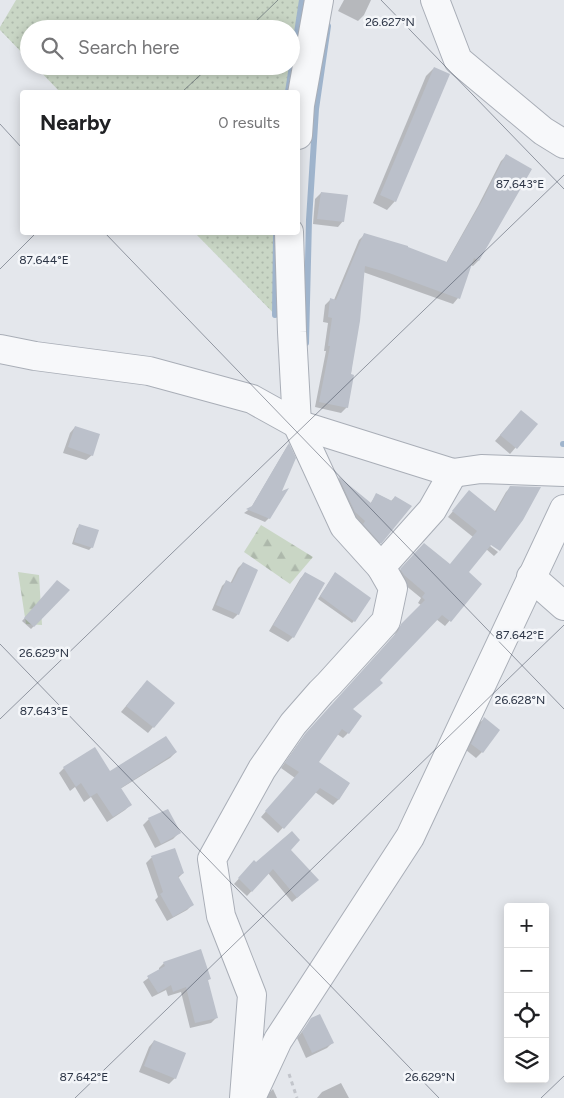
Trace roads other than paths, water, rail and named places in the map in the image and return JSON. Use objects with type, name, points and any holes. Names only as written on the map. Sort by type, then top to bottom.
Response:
[{"type":"street","points":[[300,105],[318,0]]},
{"type":"street","points":[[435,0],[458,60],[542,131],[564,144]]},
{"type":"street","points":[[244,1098],[252,995],[221,916],[212,859],[262,770],[294,724],[386,621],[393,588],[381,567],[344,526],[297,424],[289,235]]},
{"type":"street","points":[[0,349],[35,356],[149,372],[252,399],[297,424],[454,473],[481,469],[564,472]]},
{"type":"street","points":[[381,567],[432,510],[454,473]]},
{"type":"street","points":[[251,1098],[278,1040],[410,837],[564,509]]},
{"type":"street","points":[[531,577],[564,606]]},
{"type":"waterway","points":[[299,20],[302,0]]},
{"type":"waterway","points":[[306,343],[309,220],[316,109],[328,26]]},
{"type":"waterway","points":[[288,90],[291,75]]},
{"type":"waterway","points":[[275,315],[276,236]]}]
